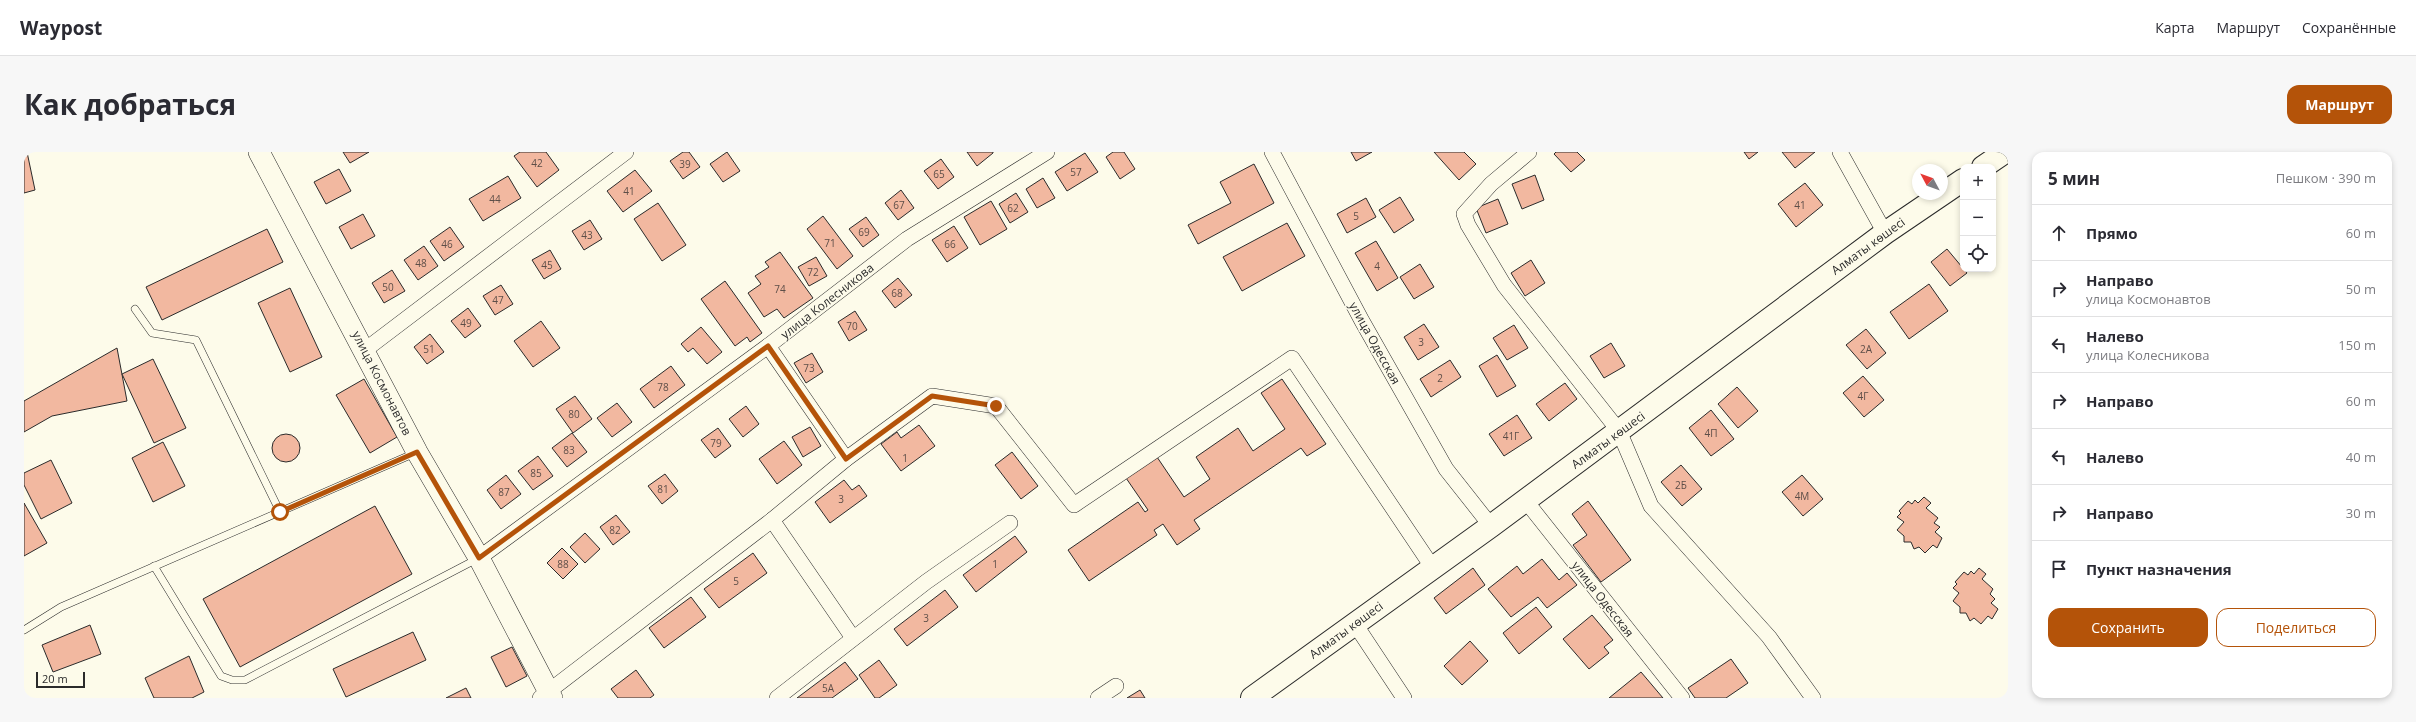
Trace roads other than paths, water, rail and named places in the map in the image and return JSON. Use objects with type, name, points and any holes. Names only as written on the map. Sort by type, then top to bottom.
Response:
[{"type":"main road","name":"улица Космонавтов","points":[[259,152],[365,350],[417,452],[479,558],[547,696]]},
{"type":"main road","points":[[1987,164],[2005,152]]},
{"type":"main road","name":"Алматы көшесі","points":[[1252,698],[1491,526],[1885,233],[1960,182]]},
{"type":"street","points":[[365,350],[626,152]]},
{"type":"street","name":"улица Колесникова","points":[[479,558],[768,346],[907,239],[1046,152]]},
{"type":"street","name":"улица Одесская","points":[[1272,152],[1362,321],[1446,469],[1491,526]]},
{"type":"street","points":[[1529,152],[1491,184],[1464,214],[1468,226],[1504,285],[1619,431],[1651,506],[1770,637],[1813,698]]},
{"type":"street","points":[[1840,152],[1885,233]]},
{"type":"street","points":[[768,346],[846,459]]},
{"type":"street","points":[[547,696],[772,520],[846,459],[932,396],[996,406],[1074,505],[1292,358],[1433,568]]},
{"type":"street","name":"улица Одесская","points":[[1525,500],[1682,698]]},
{"type":"street","points":[[772,520],[853,638]]},
{"type":"street","points":[[777,698],[926,582],[1010,524]]},
{"type":"street","points":[[1355,624],[1404,698]]},
{"type":"street","points":[[1098,698],[1116,686]]},
{"type":"lane","points":[[135,309],[152,333],[196,340],[280,512]]},
{"type":"lane","points":[[24,630],[61,607],[417,452]]},
{"type":"lane","points":[[154,566],[221,676],[232,680],[245,680],[479,558]]}]
